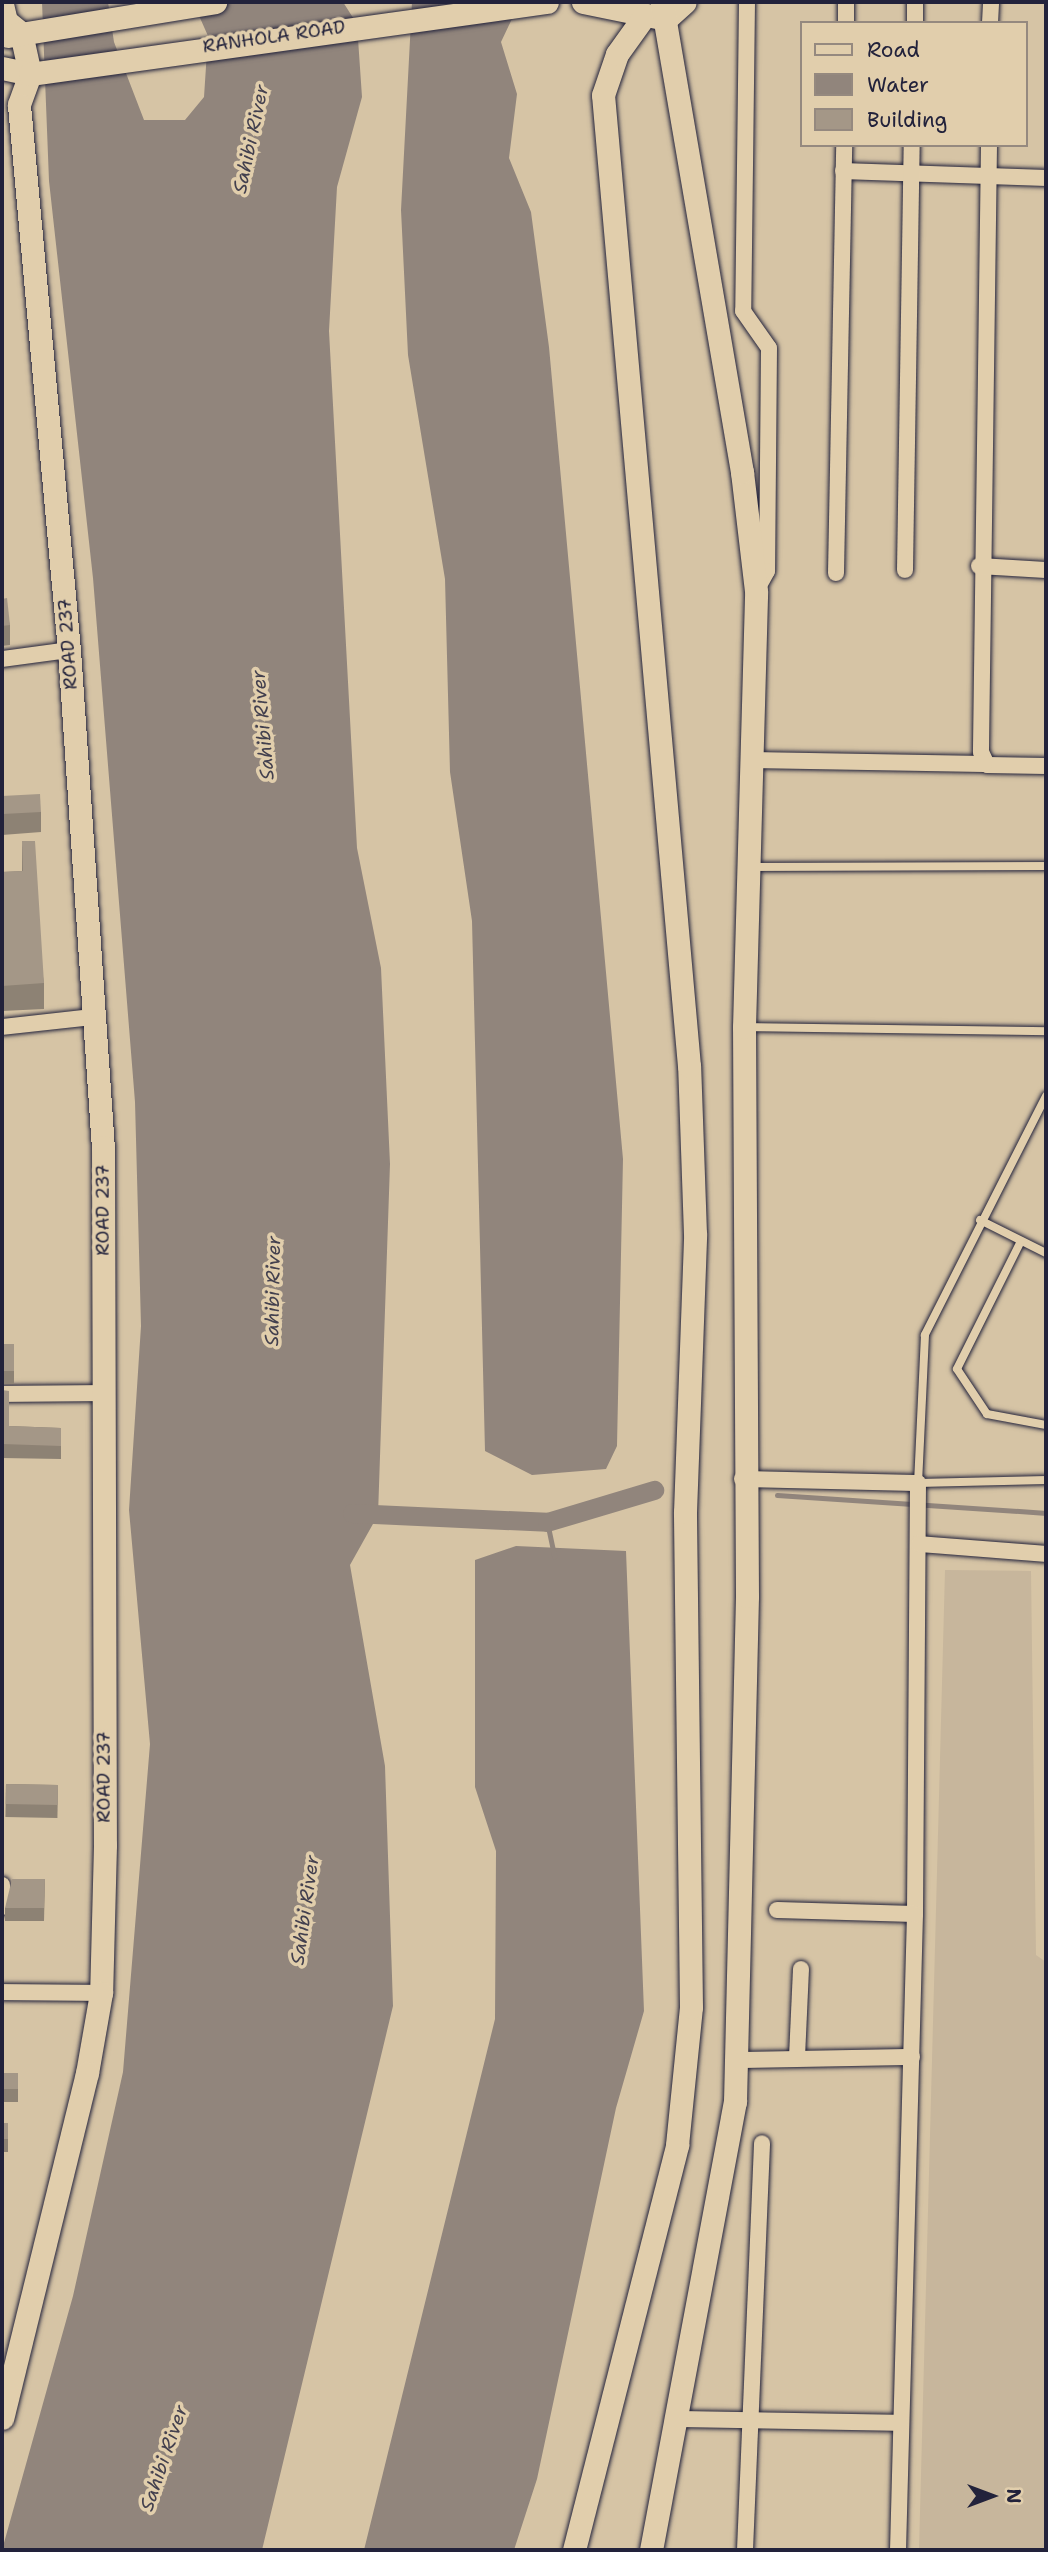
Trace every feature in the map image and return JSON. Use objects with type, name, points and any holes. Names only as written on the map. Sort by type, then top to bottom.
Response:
[{"type":"street","points":[[11,35],[49,25],[215,2]]},
{"type":"street","name":"RANHOLA ROAD","points":[[2,68],[30,74],[59,66],[547,2]]},
{"type":"street","points":[[574,2550],[677,2145],[691,2007],[685,1512],[693,1157],[660,681],[603,87],[617,54],[633,34],[658,12],[685,2]]},
{"type":"street","points":[[747,2],[743,311],[769,348],[767,571],[756,591]]},
{"type":"street","points":[[846,2],[846,21]]},
{"type":"street","points":[[915,2],[915,21]]},
{"type":"street","points":[[990,21],[991,2]]},
{"type":"street","points":[[589,3],[658,12]]},
{"type":"street","points":[[2,4],[11,35],[30,74]]},
{"type":"street","points":[[651,2550],[674,2419],[732,2130],[737,2060],[747,1596],[742,1479],[744,1027],[756,591],[742,472],[658,12]]},
{"type":"street","name":"ROAD 237","points":[[2,2418],[62,2188],[101,1993],[100,1393],[103,1147],[69,650],[19,105],[30,74]]},
{"type":"street","points":[[836,573],[844,147]]},
{"type":"street","points":[[905,570],[912,147]]},
{"type":"street","points":[[984,764],[979,566],[989,147]]},
{"type":"street","points":[[843,172],[1046,178]]},
{"type":"street","points":[[979,566],[1046,570]]},
{"type":"street","points":[[2,659],[69,650]]},
{"type":"street","points":[[751,760],[1046,765]]},
{"type":"street","points":[[2,1027],[93,1017]]},
{"type":"street","points":[[2,1394],[100,1393]]},
{"type":"street","points":[[742,1479],[918,1492],[915,1914],[898,2550]]},
{"type":"street","points":[[919,1537],[1046,1554]]},
{"type":"street","points":[[2,1885],[2,1907]]},
{"type":"street","points":[[777,1910],[915,1914]]},
{"type":"street","points":[[797,2057],[801,1969]]},
{"type":"street","points":[[2,1992],[101,1993]]},
{"type":"street","points":[[737,2060],[912,2057]]},
{"type":"street","points":[[745,2550],[748,2417],[762,2143]]},
{"type":"street","points":[[674,2419],[748,2417],[901,2423]]},
{"type":"lane","points":[[748,867],[1046,866]]},
{"type":"lane","points":[[744,1027],[1046,1031]]},
{"type":"lane","points":[[1046,1096],[980,1220],[925,1335],[918,1492],[1046,1480]]},
{"type":"lane","points":[[980,1220],[1046,1251]]},
{"type":"lane","points":[[1021,1241],[957,1369],[987,1414],[1046,1425]]},
{"type":"shaded area","points":[[945,1570],[1031,1571],[1036,1955],[1046,1962],[1046,2550],[919,2550]]},
{"type":"water","name":"Sahibi River","points":[[42,2],[108,2],[114,42],[144,120],[185,120],[204,97],[208,36],[193,2],[343,2],[357,24],[362,97],[337,187],[329,331],[357,848],[381,968],[390,1164],[378,1515],[350,1565],[385,1766],[393,2006],[262,2550],[2,2550],[73,2296],[123,2072],[150,1744],[129,1510],[141,1326],[135,1102],[93,578],[49,181]]},
{"type":"water","points":[[412,2],[520,2],[501,42],[517,94],[509,158],[531,212],[549,347],[623,1159],[617,1446],[606,1469],[532,1475],[485,1451],[472,921],[450,772],[445,579],[408,355],[401,210]]},
{"type":"water","points":[[516,1546],[626,1551],[644,2011],[616,2108],[537,2479],[514,2550],[364,2550],[495,2019],[496,1851],[475,1787],[475,1560]]},
{"type":"building","points":[[7,598],[10,625],[2,626],[2,599]]},
{"type":"building","points":[[40,794],[41,812],[3,814],[2,796]]},
{"type":"building","points":[[22,841],[35,841],[44,983],[2,986],[2,872],[23,871]]},
{"type":"building","points":[[2,1344],[14,1344],[14,1371],[2,1371]]},
{"type":"building","points":[[2,1390],[9,1391],[9,1426],[61,1428],[61,1446],[2,1444]]},
{"type":"building","points":[[6,1784],[58,1785],[58,1805],[6,1804]]},
{"type":"building","points":[[12,1879],[45,1879],[44,1908],[5,1908]]},
{"type":"building","points":[[2,2073],[18,2073],[18,2089],[2,2089]]},
{"type":"building","points":[[2,2123],[8,2123],[8,2139],[2,2139]]},
{"type":"waterway","points":[[352,1513],[547,1522],[654,1490]]},
{"type":"waterway","points":[[777,1495],[1046,1513]]},
{"type":"waterway","points":[[547,1522],[554,1556]]}]
